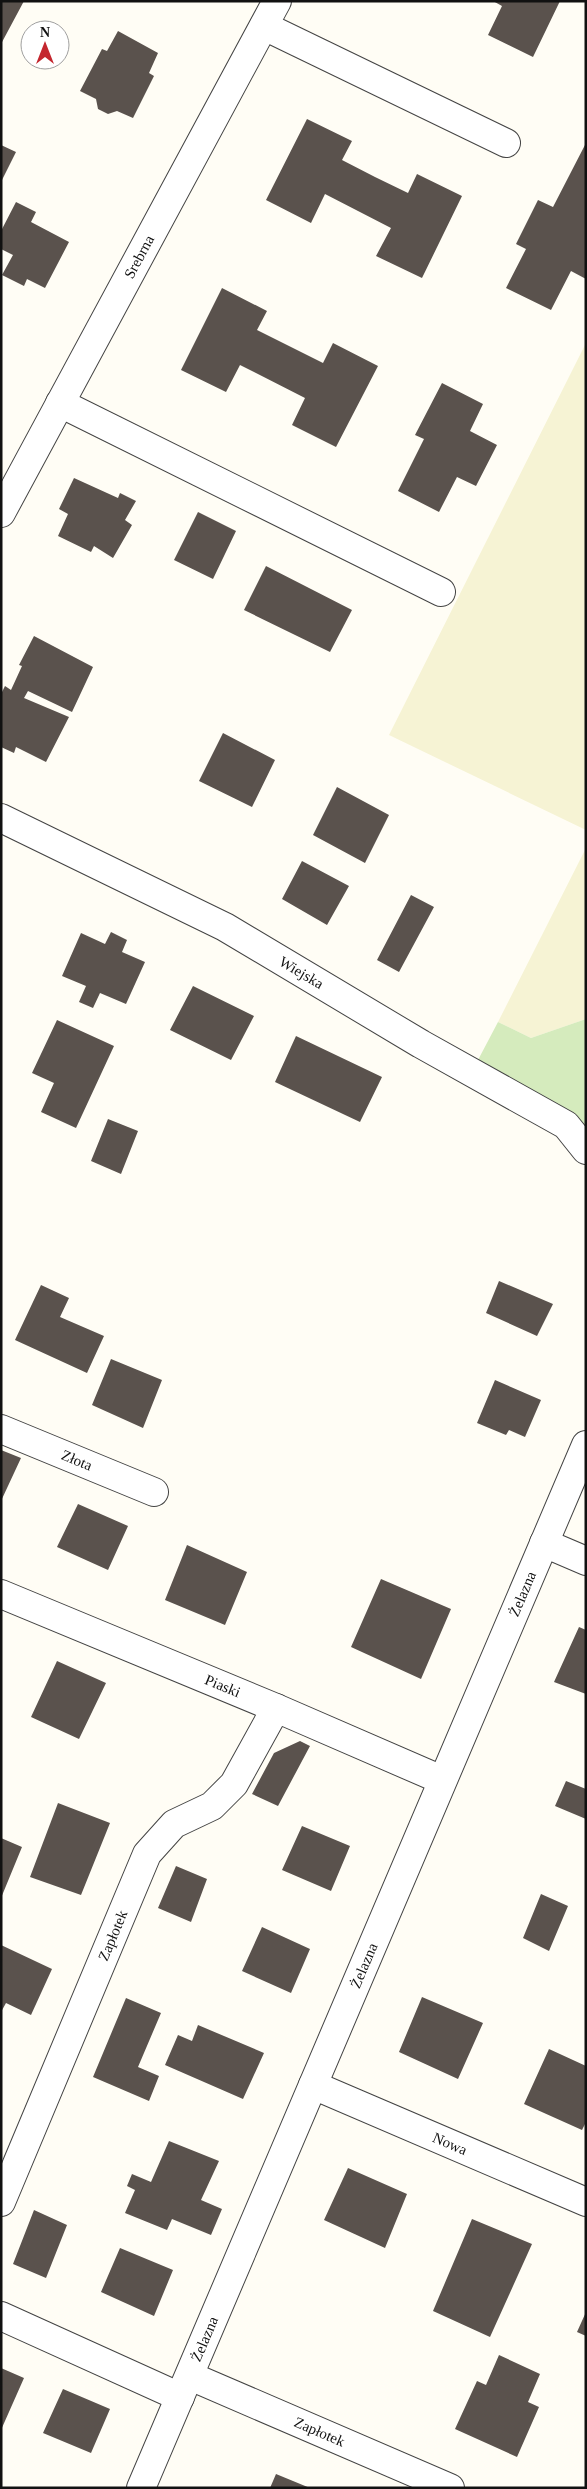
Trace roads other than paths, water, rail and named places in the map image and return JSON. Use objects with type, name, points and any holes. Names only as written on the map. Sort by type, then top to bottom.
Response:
[{"type":"street","name":"Srebrna","points":[[1,513],[277,1]]},
{"type":"street","points":[[264,26],[506,143]]},
{"type":"street","points":[[60,403],[441,592]]},
{"type":"street","name":"Wiejska","points":[[1,818],[225,927],[421,1044],[566,1125],[586,1150]]},
{"type":"street","name":"Złota","points":[[1,1429],[154,1492]]},
{"type":"street","name":"Żelazna","points":[[141,2488],[586,1445]]},
{"type":"street","points":[[544,1543],[586,1561]]},
{"type":"street","name":"Piaski","points":[[1,1594],[276,1708],[442,1780]]},
{"type":"street","name":"Zapłotek","points":[[1,2202],[148,1854],[174,1824],[212,1806],[234,1784],[276,1708]]},
{"type":"street","name":"Nowa","points":[[313,2085],[586,2202]]},
{"type":"street","name":"Zapłotek","points":[[1,2316],[450,2488]]}]
